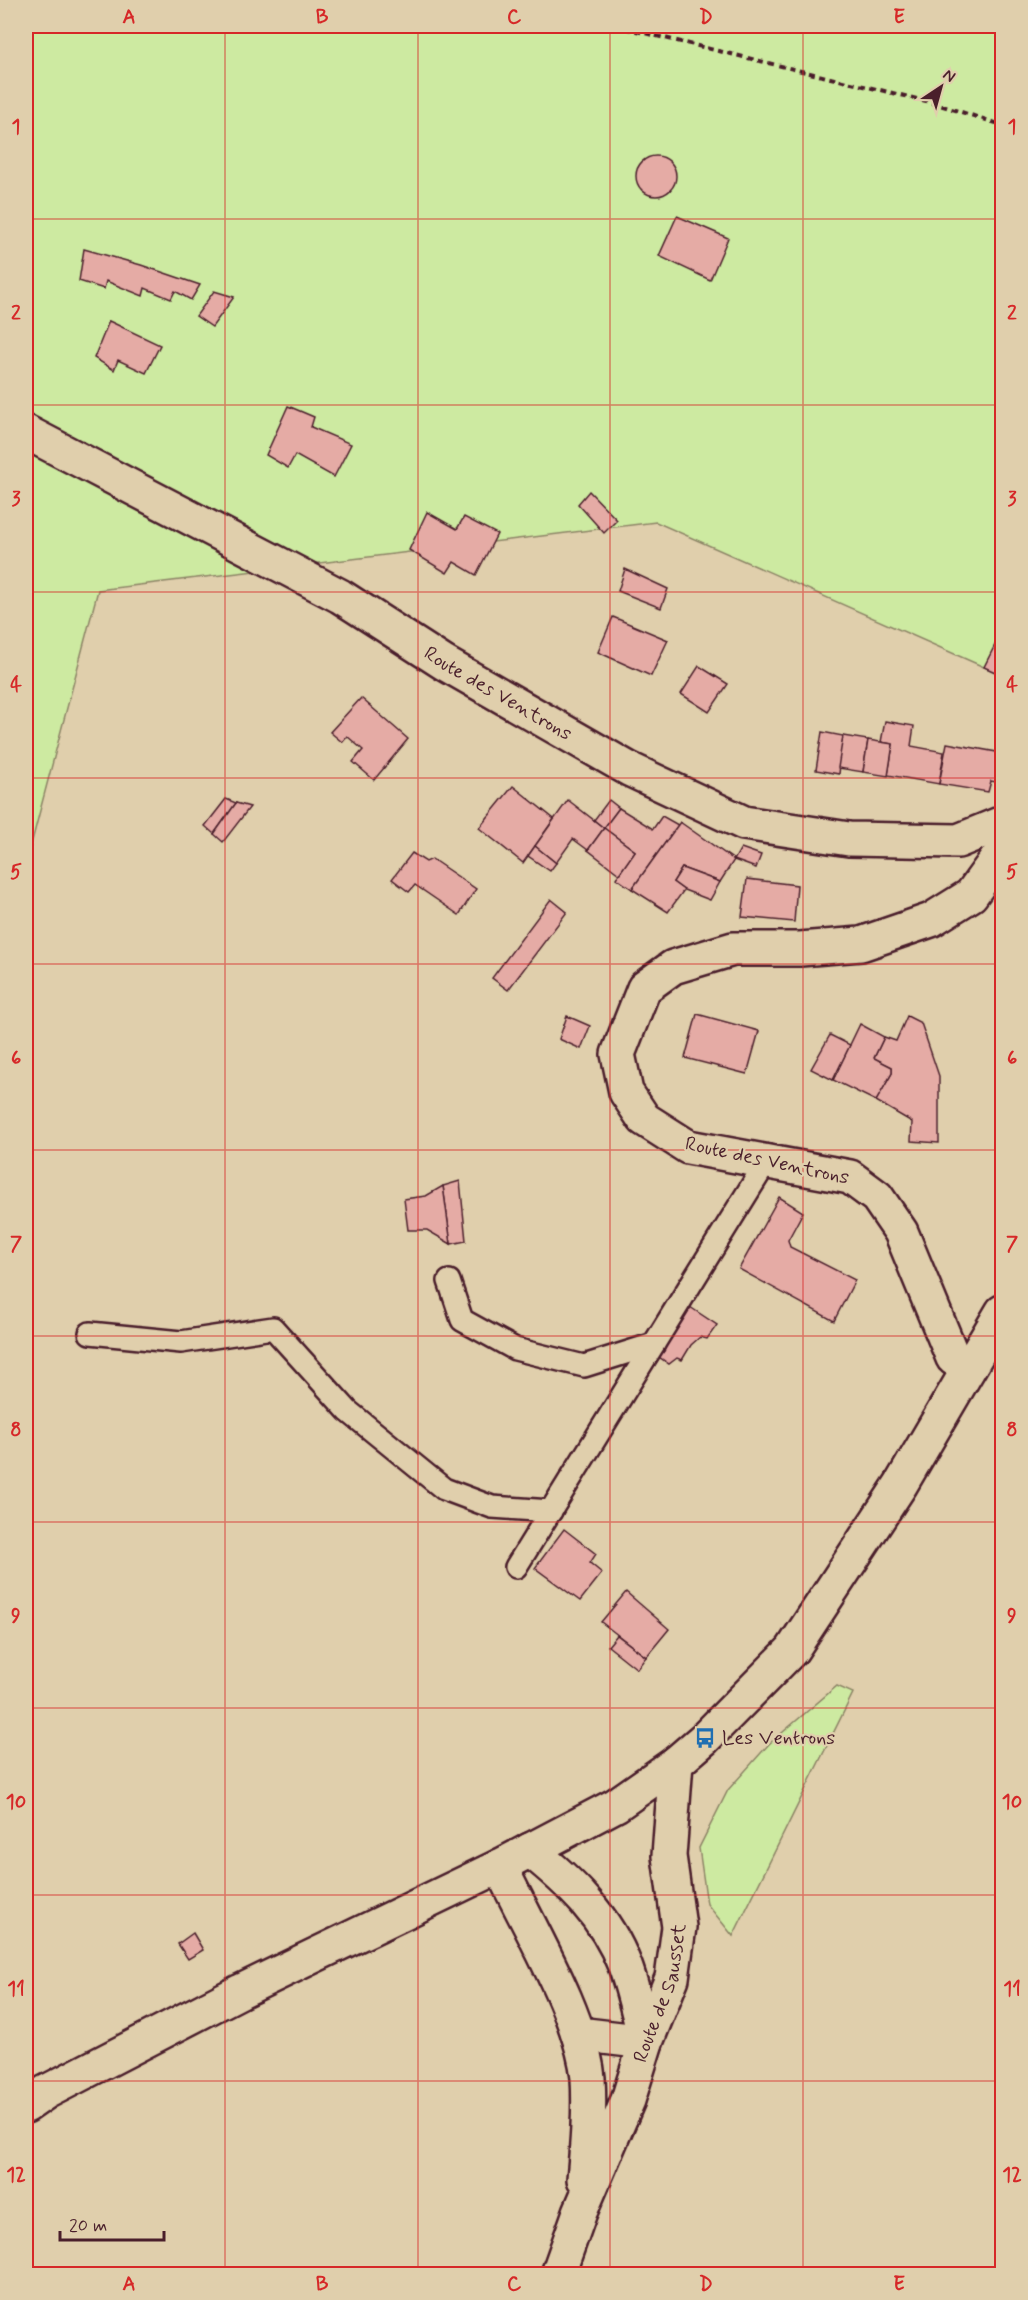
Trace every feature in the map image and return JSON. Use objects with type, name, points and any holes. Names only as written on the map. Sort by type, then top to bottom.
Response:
[{"type":"main road","name":"Route des Ventrons","points":[[26,432],[340,596],[444,663],[629,769],[744,824],[849,839],[958,841],[1002,823]]},
{"type":"main road","name":"Route des Ventrons","points":[[967,1368],[953,1358],[901,1232],[877,1197],[850,1177],[688,1147],[644,1119],[626,1092],[618,1054],[644,988],[673,967],[733,950],[800,949],[861,944],[931,920],[971,895],[1002,852]]},
{"type":"main road","points":[[26,2106],[46,2092],[241,1991],[500,1866],[616,1805],[676,1763],[705,1738],[792,1650],[901,1484],[967,1368],[1002,1312]]},
{"type":"main road","name":"Route de Sausset","points":[[558,2274],[580,2212],[628,2100],[646,2042],[672,1978],[679,1927],[669,1856],[676,1763]]},
{"type":"main road","points":[[530,1850],[581,1894],[603,1922],[625,1965],[646,2042],[578,2034]]},
{"type":"main road","name":"Route de Sausset","points":[[500,1866],[578,2034],[588,2077],[588,2123],[580,2212]]},
{"type":"lane","points":[[516,1567],[767,1161]]},
{"type":"lane","points":[[449,1281],[462,1320],[515,1349],[584,1366],[654,1344]]},
{"type":"lane","points":[[90,1333],[181,1342],[273,1328],[348,1411],[444,1489],[492,1507],[551,1511]]},
{"type":"path","points":[[615,26],[930,102],[1002,124]]},
{"type":"green space","points":[[26,26],[1002,26],[1002,675],[656,522],[98,590],[26,864]]},
{"type":"green space","points":[[837,1686],[853,1693],[733,1936],[707,1904],[699,1848],[728,1790],[769,1744]]},
{"type":"building","points":[[656,156],[664,157],[670,162],[675,168],[675,184],[670,190],[664,195],[656,196],[648,195],[642,190],[637,184],[636,176],[637,168],[642,162],[648,157]]},
{"type":"building","points":[[677,216],[728,238],[710,280],[659,256]]},
{"type":"building","points":[[84,249],[200,285],[191,300],[175,291],[171,299],[145,288],[143,296],[106,281],[104,289],[79,281]]},
{"type":"building","points":[[214,291],[234,297],[212,327],[196,316]]},
{"type":"building","points":[[109,321],[160,345],[146,373],[118,360],[114,370],[94,358]]},
{"type":"building","points":[[288,406],[314,417],[311,427],[351,444],[334,477],[295,455],[288,468],[266,455]]},
{"type":"building","points":[[589,491],[617,520],[604,533],[578,504]]},
{"type":"building","points":[[427,512],[457,529],[464,517],[497,534],[476,575],[454,562],[447,573],[409,550]]},
{"type":"building","points":[[625,569],[668,589],[661,608],[618,591]]},
{"type":"building","points":[[613,617],[668,640],[651,676],[598,652]]},
{"type":"building","points":[[1002,631],[1002,675],[984,667]]},
{"type":"building","points":[[699,666],[728,684],[709,712],[681,694]]},
{"type":"building","points":[[361,698],[408,739],[374,780],[353,762],[363,750],[347,736],[342,742],[330,732]]},
{"type":"building","points":[[885,721],[914,726],[911,746],[944,752],[939,784],[888,775],[893,744],[881,742]]},
{"type":"building","points":[[822,732],[843,736],[839,774],[816,770]]},
{"type":"building","points":[[843,736],[868,740],[863,772],[838,768]]},
{"type":"building","points":[[868,740],[893,744],[888,776],[863,772]]},
{"type":"building","points":[[947,743],[1002,753],[1002,783],[991,781],[988,792],[939,784]]},
{"type":"building","points":[[513,786],[554,819],[523,863],[479,828]]},
{"type":"building","points":[[226,799],[236,803],[214,834],[205,826]]},
{"type":"building","points":[[568,800],[604,828],[588,850],[573,839],[556,863],[535,846]]},
{"type":"building","points":[[609,800],[619,808],[604,828],[594,820]]},
{"type":"building","points":[[236,803],[250,807],[223,842],[214,834]]},
{"type":"building","points":[[619,808],[653,829],[662,816],[678,825],[632,889],[616,878],[635,851],[604,828]]},
{"type":"building","points":[[680,822],[734,860],[720,882],[682,868],[673,882],[684,890],[668,912],[632,889]]},
{"type":"building","points":[[604,828],[635,851],[619,874],[588,850]]},
{"type":"building","points":[[535,846],[556,863],[550,871],[528,856]]},
{"type":"building","points":[[741,848],[761,855],[756,868],[734,860]]},
{"type":"building","points":[[412,853],[426,862],[432,859],[476,889],[459,915],[415,885],[409,892],[392,879]]},
{"type":"building","points":[[682,868],[720,882],[710,900],[684,890],[673,882]]},
{"type":"building","points":[[747,879],[797,885],[794,922],[742,917]]},
{"type":"building","points":[[551,899],[567,912],[508,990],[492,978]]},
{"type":"building","points":[[697,1014],[759,1031],[747,1074],[685,1058]]},
{"type":"building","points":[[567,1016],[590,1026],[581,1049],[559,1039]]},
{"type":"building","points":[[907,1016],[921,1023],[939,1076],[939,1143],[911,1141],[912,1122],[876,1101],[892,1073],[892,1067],[874,1058],[884,1037],[896,1041]]},
{"type":"building","points":[[860,1024],[884,1037],[874,1058],[892,1067],[892,1073],[876,1101],[833,1080]]},
{"type":"building","points":[[830,1035],[850,1045],[833,1080],[811,1069]]},
{"type":"building","points":[[460,1181],[466,1241],[451,1244],[443,1186]]},
{"type":"building","points":[[443,1186],[451,1244],[427,1230],[408,1230],[404,1199],[426,1196]]},
{"type":"building","points":[[779,1197],[803,1212],[788,1240],[790,1247],[855,1280],[834,1321],[739,1269]]},
{"type":"building","points":[[690,1307],[717,1325],[707,1339],[700,1337],[691,1345],[682,1360],[677,1358],[669,1364],[659,1357]]},
{"type":"building","points":[[564,1529],[596,1554],[590,1563],[602,1573],[580,1601],[535,1568]]},
{"type":"building","points":[[626,1592],[669,1629],[646,1657],[601,1622]]},
{"type":"building","points":[[617,1635],[646,1657],[637,1669],[608,1646]]},
{"type":"building","points":[[193,1933],[203,1950],[188,1959],[178,1944]]},
{"type":"place","name":"Les Ventrons","points":[[705,1738]]}]
